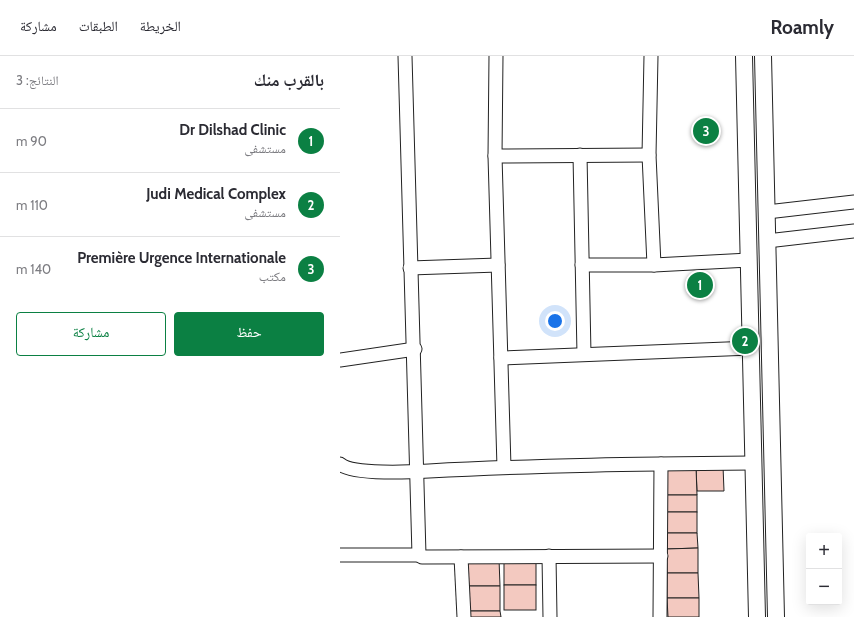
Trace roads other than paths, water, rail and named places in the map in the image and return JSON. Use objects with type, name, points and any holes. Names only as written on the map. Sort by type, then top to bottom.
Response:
[{"type":"main road","points":[[744,56],[757,617]]},
{"type":"main road","points":[[763,56],[776,617]]},
{"type":"main road","points":[[752,387],[771,386]]},
{"type":"street","points":[[405,56],[410,268],[415,348],[419,555]]},
{"type":"street","points":[[496,56],[495,156],[504,467]]},
{"type":"street","points":[[651,56],[649,154],[654,265]]},
{"type":"street","points":[[580,154],[584,354]]},
{"type":"street","points":[[495,156],[649,154]]},
{"type":"street","points":[[767,212],[854,202]]},
{"type":"street","points":[[768,241],[854,230]]},
{"type":"street","points":[[582,265],[654,265],[749,260]]},
{"type":"street","points":[[410,268],[498,265]]},
{"type":"street","points":[[340,360],[415,348]]},
{"type":"street","points":[[501,358],[751,348]]},
{"type":"street","points":[[340,464],[362,472],[418,472],[504,467],[754,463]]},
{"type":"street","points":[[660,617],[661,464]]},
{"type":"street","points":[[340,555],[419,555],[422,557],[661,556]]},
{"type":"street","points":[[549,556],[550,617]]},
{"type":"street","points":[[461,557],[464,617]]},
{"type":"place","name":"Première Urgence Internationale","points":[[706,131]]},
{"type":"place","name":"Dr Dilshad Clinic","points":[[700,285]]},
{"type":"place","name":"Judi Medical Complex","points":[[745,341]]}]
